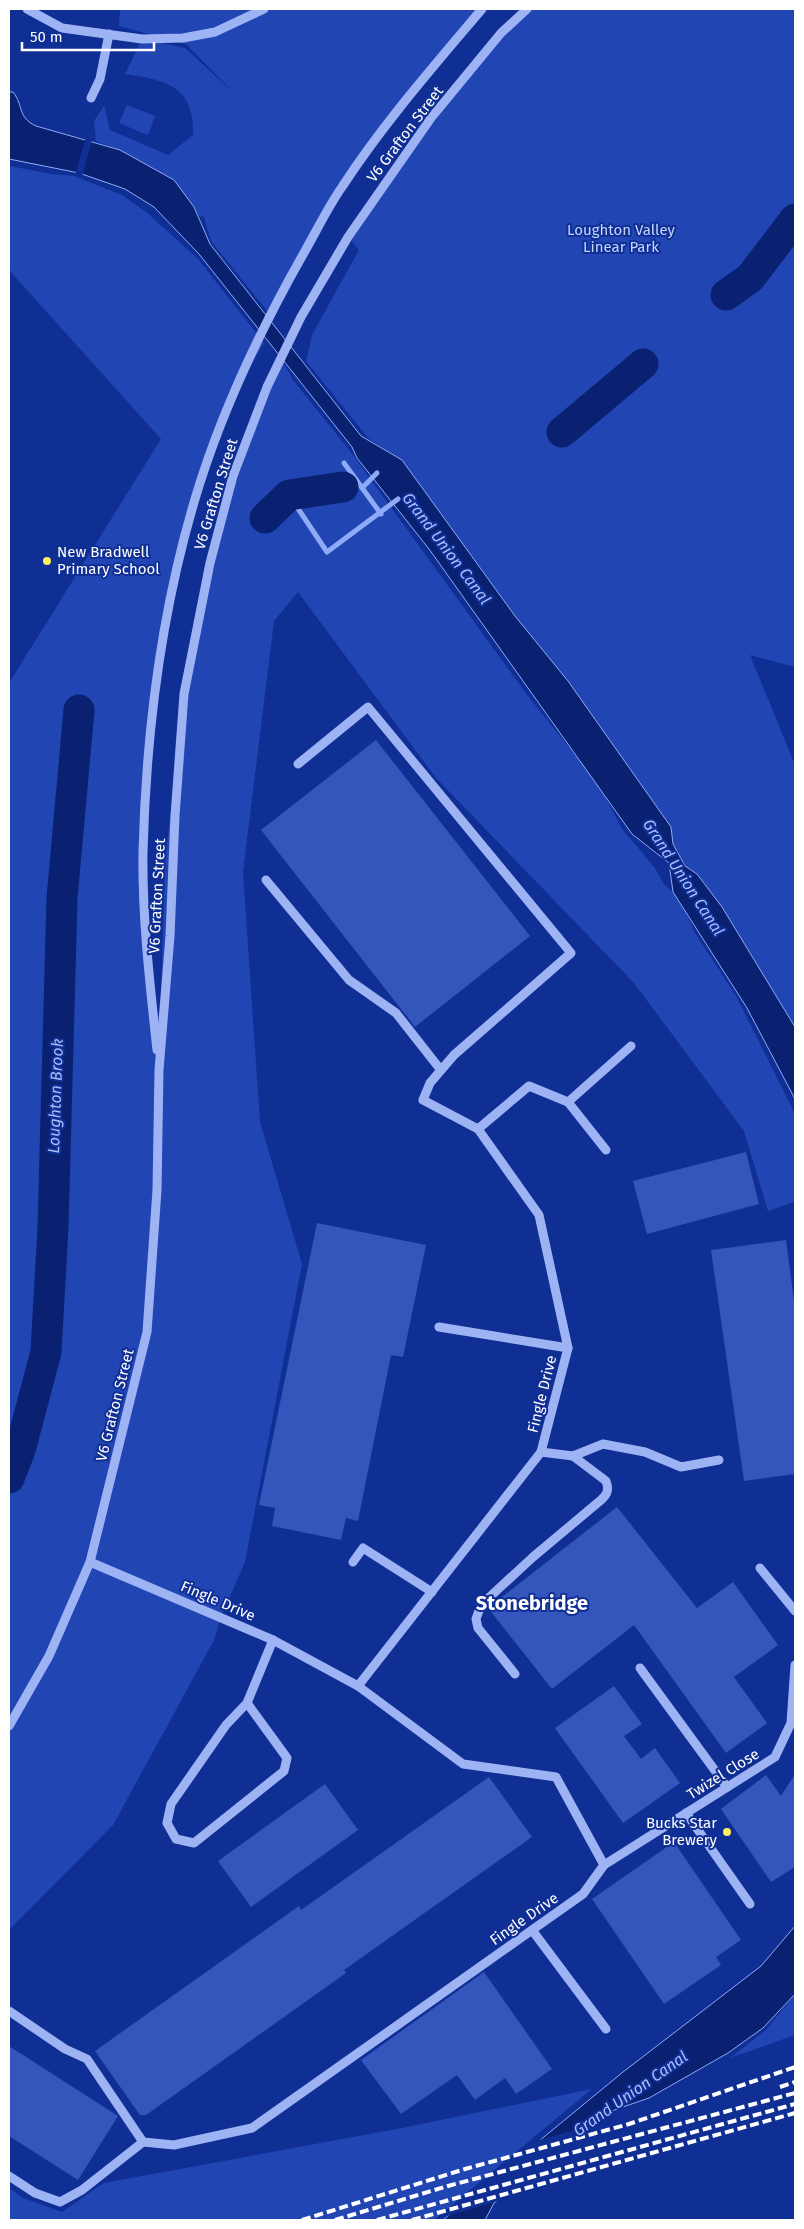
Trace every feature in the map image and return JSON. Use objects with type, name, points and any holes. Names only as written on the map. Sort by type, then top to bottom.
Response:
[{"type":"street","points":[[27,9],[62,28],[142,39],[183,38],[215,32],[264,9]]},
{"type":"street","name":"V6 Grafton Street","points":[[159,1070],[147,956],[143,854],[148,757],[159,660],[179,558],[195,498],[231,400],[252,351],[275,304],[341,188],[405,101],[482,9]]},
{"type":"street","name":"V6 Grafton Street","points":[[9,1726],[49,1656],[90,1562],[147,1332],[158,1190],[159,1070],[170,936],[175,816],[184,694],[210,563],[234,476],[267,387],[301,317],[348,237],[431,118],[501,33],[527,9]]},
{"type":"street","points":[[91,98],[100,79],[109,34]]},
{"type":"street","points":[[266,880],[349,980],[396,1013],[440,1069],[571,953],[368,707],[298,764]]},
{"type":"street","points":[[568,1102],[631,1046]]},
{"type":"street","name":"Fingle Drive","points":[[358,1686],[541,1452],[568,1348],[539,1215],[478,1129],[423,1100],[430,1083],[440,1069]]},
{"type":"street","points":[[478,1129],[529,1086],[568,1102],[606,1150]]},
{"type":"street","points":[[439,1326],[568,1348]]},
{"type":"street","points":[[541,1452],[573,1456],[603,1444],[646,1452],[681,1467],[719,1460]]},
{"type":"street","points":[[515,1674],[478,1628],[478,1611],[481,1605],[533,1557],[607,1494],[608,1486],[606,1481],[573,1456]]},
{"type":"street","points":[[353,1562],[363,1548],[432,1592]]},
{"type":"street","name":"Fingle Drive","points":[[90,1562],[273,1640],[358,1686],[463,1764],[556,1777],[604,1865],[583,1894],[252,2128],[174,2145],[143,2142]]},
{"type":"street","points":[[760,1568],[795,1611]]},
{"type":"street","points":[[247,1703],[287,1758],[284,1771],[194,1843],[176,1839],[166,1824],[171,1804],[226,1726],[247,1703],[273,1640]]},
{"type":"street","name":"Twizel Close","points":[[604,1865],[776,1757],[791,1723],[795,1665]]},
{"type":"street","points":[[640,1668],[727,1787]]},
{"type":"street","points":[[686,1813],[750,1904]]},
{"type":"street","points":[[532,1930],[606,2029]]},
{"type":"street","points":[[9,2011],[65,2049],[87,2058],[143,2142],[82,2190],[60,2202],[35,2193],[9,2176]]},
{"type":"green space","points":[[120,9],[482,9],[341,187],[272,317],[211,241],[204,217],[199,216],[194,207],[120,150],[96,141],[94,121],[104,106],[110,130],[168,155],[193,135],[189,106],[175,88],[153,79],[125,74],[142,39],[185,48],[235,94],[186,44],[119,26]]},
{"type":"green space","name":"Loughton Valley Linear Park","points":[[527,9],[795,9],[795,667],[750,655],[795,765],[795,1027],[722,907],[697,874],[685,866],[673,844],[671,827],[568,681],[515,616],[402,460],[369,439],[306,361],[312,335],[359,250],[348,237],[431,118]]},
{"type":"green space","points":[[127,105],[155,116],[148,135],[119,123]]},
{"type":"green space","points":[[9,166],[74,176],[122,195],[146,212],[198,259],[264,343],[231,400],[195,498],[159,660],[143,854],[159,1065],[165,861],[184,694],[233,476],[279,355],[293,380],[350,451],[528,696],[600,786],[622,829],[655,868],[664,884],[680,899],[695,933],[736,996],[795,1114],[795,1206],[794,1202],[768,1211],[744,1131],[634,983],[436,778],[298,592],[274,621],[243,872],[260,1122],[302,1264],[245,1562],[221,1617],[214,1640],[113,1825],[9,1930],[9,683],[161,439],[9,270]]},
{"type":"green space","points":[[795,1994],[795,2035],[730,2058],[766,2030]]},
{"type":"green space","points":[[592,2089],[434,2220],[9,2220],[9,2188],[23,2198],[62,2212],[104,2183],[402,2128]]},
{"type":"water","name":"Grand Union Canal","points":[[9,92],[13,92],[23,115],[30,123],[120,150],[174,180],[194,207],[210,244],[361,436],[402,460],[515,616],[568,681],[671,827],[673,844],[685,866],[697,874],[722,907],[795,1027],[795,1099],[747,1008],[673,892],[669,863],[632,834],[429,549],[357,458],[352,447],[199,254],[154,207],[125,189],[79,173],[9,159]]},
{"type":"water","name":"Grand Union Canal","points":[[795,1926],[795,1994],[763,2028],[728,2053],[649,2098],[614,2110],[494,2203],[485,2220],[443,2220],[623,2072],[761,1966]]},
{"type":"pier","points":[[86,137],[92,139],[82,177],[75,175]]},
{"type":"pier","points":[[601,2123],[501,2200],[441,2218],[535,2141]]},
{"type":"building","points":[[376,740],[530,936],[415,1027],[261,830]]},
{"type":"building","points":[[746,1152],[759,1204],[647,1234],[633,1181]]},
{"type":"building","points":[[317,1223],[426,1245],[403,1357],[391,1355],[358,1521],[346,1518],[341,1540],[272,1526],[275,1508],[259,1505]]},
{"type":"building","points":[[786,1240],[795,1308],[795,1474],[744,1481],[711,1250]]},
{"type":"building","points":[[617,1507],[697,1608],[733,1582],[778,1645],[734,1677],[767,1723],[726,1753],[634,1625],[552,1689],[488,1608]]},
{"type":"building","points":[[614,1686],[642,1724],[624,1736],[641,1759],[655,1748],[680,1783],[623,1823],[555,1728]]},
{"type":"building","points":[[795,1774],[795,1867],[771,1882],[721,1809],[766,1775],[781,1796]]},
{"type":"building","points":[[489,1777],[532,1837],[344,1970],[346,1973],[146,2115],[140,2115],[95,2051],[299,1906],[301,1910]]},
{"type":"building","points":[[325,1784],[358,1830],[251,1907],[218,1861]]},
{"type":"building","points":[[674,1842],[741,1940],[716,1957],[721,1965],[664,2004],[592,1899]]},
{"type":"building","points":[[484,1972],[552,2069],[516,2094],[505,2078],[475,2100],[457,2075],[401,2114],[361,2060]]},
{"type":"building","points":[[9,2046],[118,2116],[78,2180],[9,2136]]},
{"type":"waterway","name":"Loughton Brook","points":[[726,295],[750,278],[795,219]]},
{"type":"waterway","name":"Loughton Brook","points":[[562,432],[643,364]]},
{"type":"waterway","points":[[344,463],[381,514]]},
{"type":"waterway","name":"Loughton Brook","points":[[362,488],[377,473]]},
{"type":"waterway","name":"Loughton Brook","points":[[265,518],[289,495],[343,487]]},
{"type":"waterway","name":"Grand Union Canal","points":[[289,495],[327,552],[398,499]]},
{"type":"waterway","name":"Loughton Brook","points":[[9,1478],[20,1450],[46,1352],[53,1228],[62,898],[79,710]]},
{"type":"railway","points":[[302,2220],[465,2169],[629,2124],[795,2067]]},
{"type":"railway","points":[[780,2087],[795,2082]]},
{"type":"railway","points":[[335,2220],[448,2186],[795,2093]]},
{"type":"railway","points":[[377,2220],[795,2104]]},
{"type":"railway","points":[[412,2220],[795,2113]]},
{"type":"place","name":"New Bradwell Primary School","points":[[47,561]]},
{"type":"place","name":"Bucks Star Brewery","points":[[727,1832]]},
{"type":"district","name":"Stonebridge","points":[[532,1603]]}]
